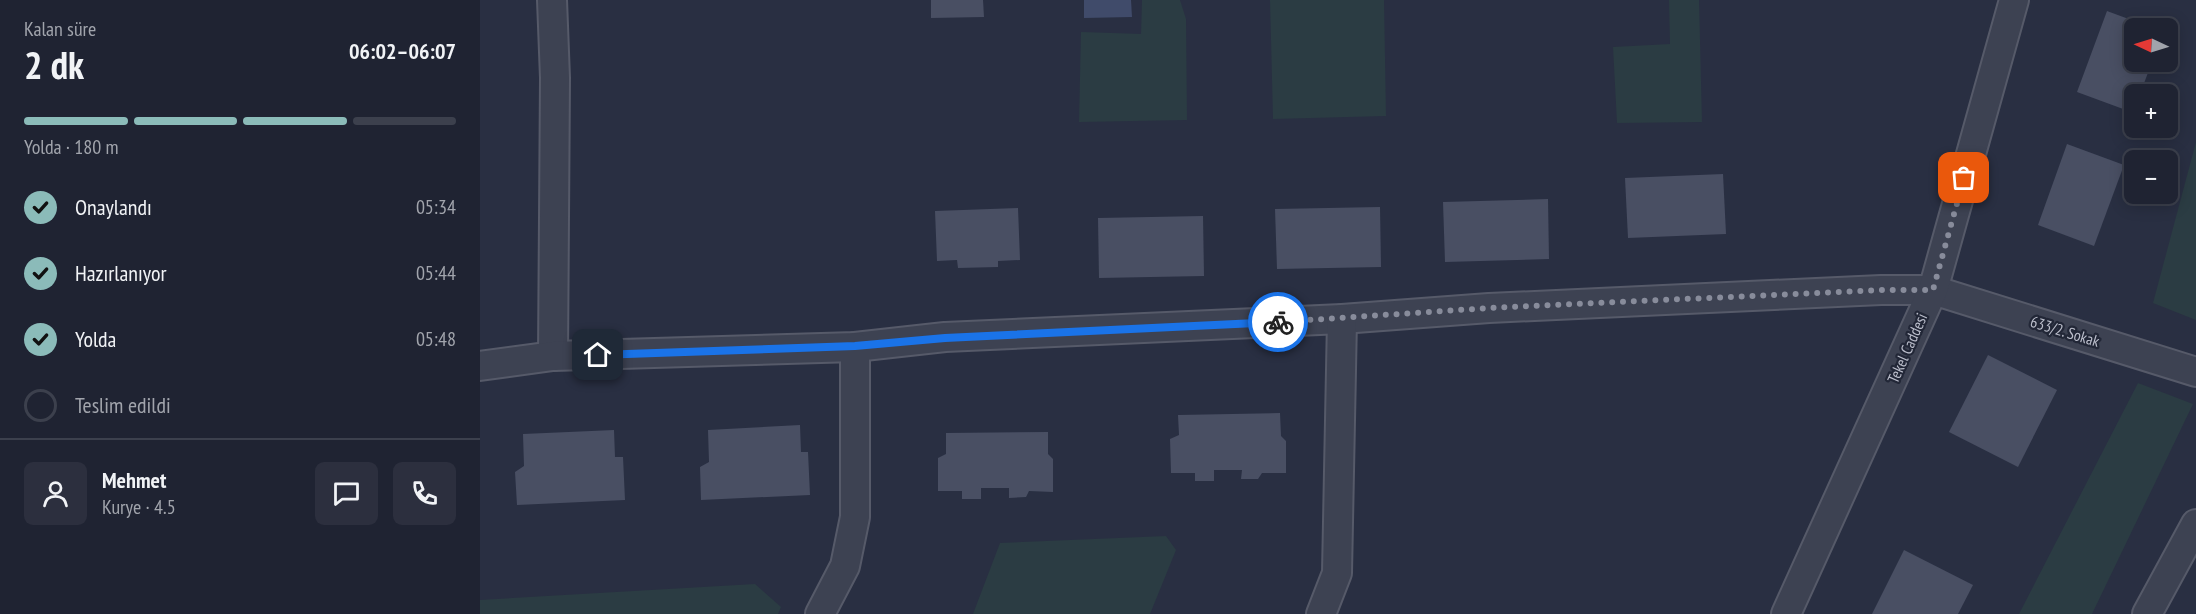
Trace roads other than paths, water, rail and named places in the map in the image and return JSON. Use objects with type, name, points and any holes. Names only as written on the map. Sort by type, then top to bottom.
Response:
[{"type":"street","points":[[552,0],[555,78],[553,356]]},
{"type":"street","name":"Tekel Caddesi","points":[[1786,614],[1933,290],[2014,0]]},
{"type":"street","name":"633/2. Sokak","points":[[480,366],[553,356],[855,346],[956,337],[1342,319],[1489,308],[1881,290],[1933,290],[2196,372]]},
{"type":"street","points":[[1321,614],[1337,573],[1342,319]]},
{"type":"street","points":[[820,614],[845,566],[855,517],[855,346]]},
{"type":"street","points":[[2147,614],[2196,524]]},
{"type":"water","points":[[1084,0],[1131,0],[1132,17],[1084,18]]}]
